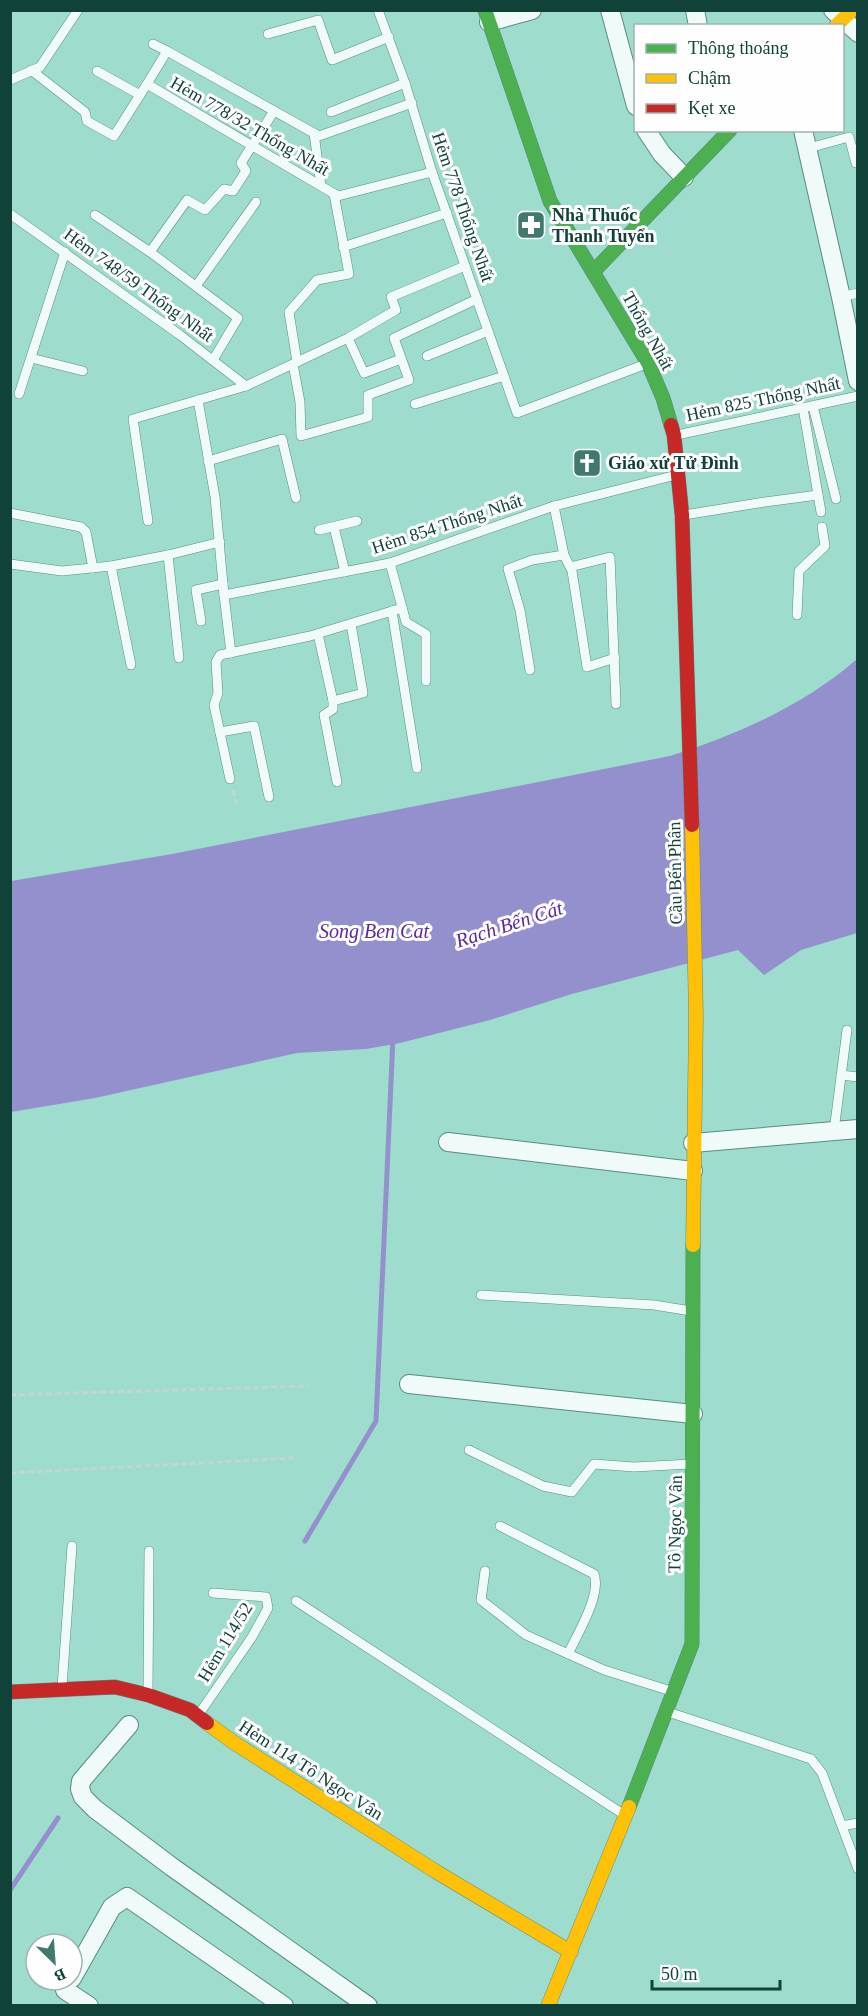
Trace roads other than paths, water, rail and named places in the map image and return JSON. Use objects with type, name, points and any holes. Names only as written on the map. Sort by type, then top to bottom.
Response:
[{"type":"main road","name":"Thống Nhất","points":[[487,16],[550,201],[648,363],[663,398],[674,435],[682,515],[690,729]]},
{"type":"main road","points":[[592,272],[728,132]]},
{"type":"main road","name":"Cầu Bến Phân","points":[[690,729],[696,1016]]},
{"type":"main road","name":"Tô Ngọc Vân","points":[[548,2006],[626,1816],[692,1644],[693,1143],[696,1016]]},
{"type":"main road","name":"Hẻm 114 Tô Ngọc Vân","points":[[10,1692],[115,1687],[148,1695],[190,1710],[233,1742],[435,1871],[571,1952]]},
{"type":"street","points":[[487,16],[532,10]]},
{"type":"street","points":[[610,10],[634,99]]},
{"type":"street","points":[[841,16],[858,33]]},
{"type":"street","points":[[647,132],[662,154],[684,177]]},
{"type":"street","points":[[806,139],[850,295],[858,381]]},
{"type":"street","points":[[693,1143],[858,1129]]},
{"type":"street","points":[[448,1142],[693,1171]]},
{"type":"street","points":[[409,1384],[693,1414]]},
{"type":"street","points":[[129,1725],[81,1781],[80,1789],[83,1797],[94,1809],[172,1867],[368,2006]]},
{"type":"street","points":[[84,1958],[111,1907],[128,1897],[284,2006]]},
{"type":"street","points":[[72,1992],[89,2006]]},
{"type":"lane","points":[[10,80],[40,67],[78,10]]},
{"type":"lane","name":"Hẻm 778 Thống Nhất","points":[[378,10],[412,103],[432,171],[465,266],[518,413],[648,363]]},
{"type":"lane","points":[[268,34],[318,20],[332,60],[389,37]]},
{"type":"lane","points":[[153,44],[319,136],[412,103]]},
{"type":"lane","points":[[147,84],[167,51]]},
{"type":"lane","points":[[31,70],[85,112],[87,121],[114,136],[140,95]]},
{"type":"lane","name":"Hẻm 778/32 Thống Nhất","points":[[97,71],[140,95],[147,84],[338,196],[432,171]]},
{"type":"lane","points":[[331,112],[405,83]]},
{"type":"lane","points":[[150,252],[187,200],[205,210],[224,189],[233,191],[246,171],[241,163],[274,111]]},
{"type":"lane","points":[[314,134],[321,186]]},
{"type":"lane","points":[[806,139],[849,137],[856,164],[858,163]]},
{"type":"lane","points":[[334,194],[349,274],[317,280],[289,312],[300,402],[301,436],[368,417],[368,395],[409,380],[394,338],[477,300]]},
{"type":"lane","points":[[196,286],[256,202]]},
{"type":"lane","points":[[343,247],[447,213]]},
{"type":"lane","name":"Hẻm 748/59 Thống Nhất","points":[[10,214],[246,386]]},
{"type":"lane","points":[[95,215],[150,252],[238,318],[213,360]]},
{"type":"lane","points":[[19,394],[65,252]]},
{"type":"lane","points":[[148,521],[133,419],[246,386],[348,338],[396,310],[392,297],[465,266]]},
{"type":"lane","points":[[427,356],[488,331]]},
{"type":"lane","points":[[348,338],[364,373],[401,359]]},
{"type":"lane","points":[[31,358],[83,371]]},
{"type":"lane","points":[[415,404],[504,376]]},
{"type":"lane","name":"Hẻm 825 Thống Nhất","points":[[674,435],[858,396]]},
{"type":"lane","points":[[198,400],[220,542],[231,653]]},
{"type":"lane","points":[[808,407],[822,512]]},
{"type":"lane","points":[[808,407],[836,499]]},
{"type":"lane","points":[[208,461],[282,439],[296,498]]},
{"type":"lane","name":"Hẻm 854 Thống Nhất","points":[[224,595],[390,563],[554,506],[678,475]]},
{"type":"lane","points":[[682,515],[818,495]]},
{"type":"lane","points":[[554,506],[564,555],[570,567],[587,668],[615,658]]},
{"type":"lane","points":[[10,513],[81,527],[86,532],[93,568]]},
{"type":"lane","points":[[319,530],[357,521]]},
{"type":"lane","points":[[334,527],[345,572]]},
{"type":"lane","points":[[797,615],[799,571],[825,546],[822,527]]},
{"type":"lane","points":[[10,564],[62,571],[93,568],[168,555],[220,542]]},
{"type":"lane","points":[[168,555],[178,658]]},
{"type":"lane","points":[[530,670],[520,610],[508,569],[532,560],[564,555]]},
{"type":"lane","points":[[570,567],[609,557],[616,704]]},
{"type":"lane","points":[[390,563],[417,768]]},
{"type":"lane","points":[[111,566],[131,665]]},
{"type":"lane","points":[[201,621],[196,590],[223,584]]},
{"type":"lane","points":[[230,779],[214,705],[218,693],[216,662],[220,655],[318,634],[397,610]]},
{"type":"lane","points":[[397,610],[406,622],[426,634],[426,681]]},
{"type":"lane","points":[[333,701],[363,693],[351,624]]},
{"type":"lane","points":[[318,634],[333,701],[333,709],[324,715],[337,782]]},
{"type":"lane","points":[[220,732],[254,726],[269,797]]},
{"type":"lane","points":[[834,1131],[847,1030]]},
{"type":"lane","points":[[841,1075],[858,1077]]},
{"type":"lane","points":[[481,1295],[654,1305],[693,1311]]},
{"type":"lane","points":[[469,1450],[543,1486],[572,1492],[594,1464],[634,1467],[693,1464]]},
{"type":"lane","points":[[500,1526],[594,1574],[597,1586],[592,1602],[568,1654]]},
{"type":"lane","points":[[62,1690],[72,1546]]},
{"type":"lane","points":[[148,1695],[149,1551]]},
{"type":"lane","points":[[485,1571],[481,1600],[526,1635],[604,1670],[673,1691]]},
{"type":"lane","name":"Hẻm 114/52","points":[[197,1716],[252,1637],[267,1608],[266,1597],[213,1593]]},
{"type":"lane","points":[[296,1601],[626,1816]]},
{"type":"lane","points":[[666,1711],[811,1759],[822,1773],[858,1869]]},
{"type":"lane","points":[[842,1827],[858,1823]]},
{"type":"water","name":"Song Ben Cat","points":[[857,659],[857,933],[801,950],[764,975],[738,950],[400,1043],[366,1049],[297,1053],[95,1098],[11,1112],[11,881],[172,854],[670,756],[769,717],[815,691]]},
{"type":"waterway","points":[[305,1541],[376,1421],[393,1037]]},
{"type":"waterway","points":[[10,1890],[58,1818]]},
{"type":"place","name":"Nhà Thuốc Thanh Tuyển","points":[[531,225]]},
{"type":"place","name":"Giáo xứ Tử Đình","points":[[587,463]]},
{"type":"water label","name":"Rạch Bến Cát","points":[[509,924]]}]
